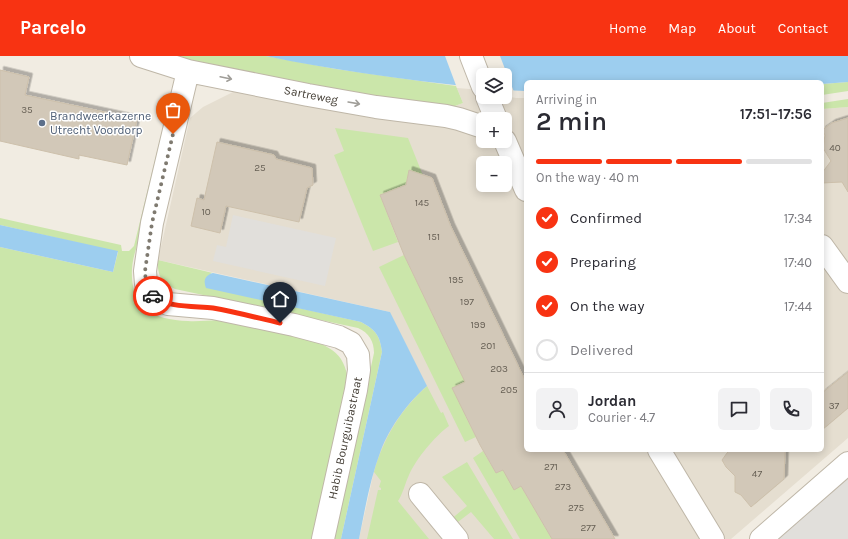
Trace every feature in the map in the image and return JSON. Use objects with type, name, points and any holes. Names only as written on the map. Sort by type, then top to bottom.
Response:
[{"type":"street","name":"Sartreweg","points":[[140,56],[188,71],[376,107],[446,116],[476,125]]},
{"type":"street","points":[[471,56],[476,69]]},
{"type":"street","name":"Habib Bourguibastraat","points":[[188,71],[152,223],[145,271],[146,284],[152,295],[168,304],[214,308],[339,337],[351,343],[358,355],[359,370],[356,390],[323,539]]},
{"type":"street","points":[[508,148],[524,185]]},
{"type":"street","points":[[824,249],[848,282]]},
{"type":"street","points":[[660,452],[713,539]]},
{"type":"street","points":[[761,539],[848,463]]},
{"type":"street","points":[[420,494],[457,539]]},
{"type":"shaded area","points":[[259,79],[454,110],[455,106],[463,103],[456,86],[476,90],[476,104],[512,104],[512,97],[524,98],[524,452],[824,452],[824,109],[848,107],[848,438],[731,539],[359,539],[375,466],[390,312],[158,260],[190,118],[203,107]]},
{"type":"shaded area","points":[[233,215],[336,238],[325,286],[213,261],[217,245],[226,247]]},
{"type":"shaded area","points":[[848,474],[848,539],[774,539]]},
{"type":"green space","points":[[160,56],[266,56],[336,69],[456,86],[463,103],[455,106],[453,111],[372,100]]},
{"type":"green space","points":[[848,82],[848,91],[824,95],[824,84]]},
{"type":"green space","points":[[848,99],[848,107],[824,109],[824,103]]},
{"type":"green space","points":[[335,128],[408,138],[424,178],[418,173],[411,174],[407,178],[407,184],[380,195],[398,242],[373,251],[334,155],[344,151]]},
{"type":"green space","points":[[162,131],[132,264],[133,287],[141,309],[169,319],[227,321],[300,336],[317,342],[332,350],[341,359],[345,366],[348,379],[313,539],[0,539],[0,247],[113,272],[118,252],[0,225],[0,218],[121,245],[122,251],[129,251],[134,246]]},
{"type":"green space","points":[[404,255],[478,408],[465,415],[476,437],[465,442],[379,267]]},
{"type":"green space","points":[[158,260],[213,273],[211,273],[206,287],[361,322],[376,334],[380,342],[382,352],[341,539],[333,539],[374,353],[370,338],[365,332],[358,328],[175,289],[166,284],[161,278],[158,270]]},
{"type":"green space","points":[[427,386],[441,413],[443,412],[449,426],[432,442],[416,462],[398,501],[429,539],[367,539],[378,490],[381,490],[379,487],[381,481],[374,472],[382,448],[401,415],[409,404]]},
{"type":"green space","points":[[483,451],[496,473],[509,466],[552,539],[520,539],[473,458]]},
{"type":"green space","points":[[467,462],[513,539],[494,539],[471,512],[454,525],[450,520],[467,506],[442,477]]},
{"type":"water","points":[[266,56],[848,56],[848,82],[824,84],[824,80],[524,80],[524,91],[512,90],[512,68],[476,68],[476,87],[362,73]]},
{"type":"water","points":[[0,225],[118,251],[113,272],[0,247]]},
{"type":"water","points":[[213,273],[390,312],[427,386],[406,407],[394,424],[381,450],[371,483],[359,539],[341,539],[382,352],[380,342],[376,334],[361,322],[206,288],[205,279],[208,275]]},
{"type":"pier","points":[[445,56],[500,56],[505,68],[476,68],[476,89],[457,88]]},
{"type":"building","points":[[0,70],[29,77],[25,95],[137,119],[127,165],[79,155],[79,159],[0,141]]},
{"type":"building","points":[[848,118],[848,192],[842,182],[824,183],[824,170],[831,161],[824,150],[824,129],[832,123]]},
{"type":"building","points":[[217,142],[274,155],[276,159],[312,168],[313,185],[307,188],[299,222],[226,206],[220,233],[191,226],[197,198],[204,200]]},
{"type":"building","points":[[409,170],[432,178],[451,227],[524,378],[524,452],[564,452],[615,539],[552,539],[521,486],[514,490],[503,470],[496,473],[480,445],[452,388],[465,382],[404,255],[380,195],[406,185]]},
{"type":"building","points":[[848,372],[848,408],[824,428],[824,391]]},
{"type":"building","points":[[785,452],[784,479],[751,507],[741,495],[735,492],[735,476],[726,467],[722,460],[727,453]]},
{"type":"way so far","points":[[153,296],[146,284],[145,271],[152,223],[173,134]]},
{"type":"place","name":"Brandweerkazerne Utrecht Voordorp","points":[[42,123]]},
{"type":"route","points":[[153,296],[168,304],[214,308],[280,323]]}]
